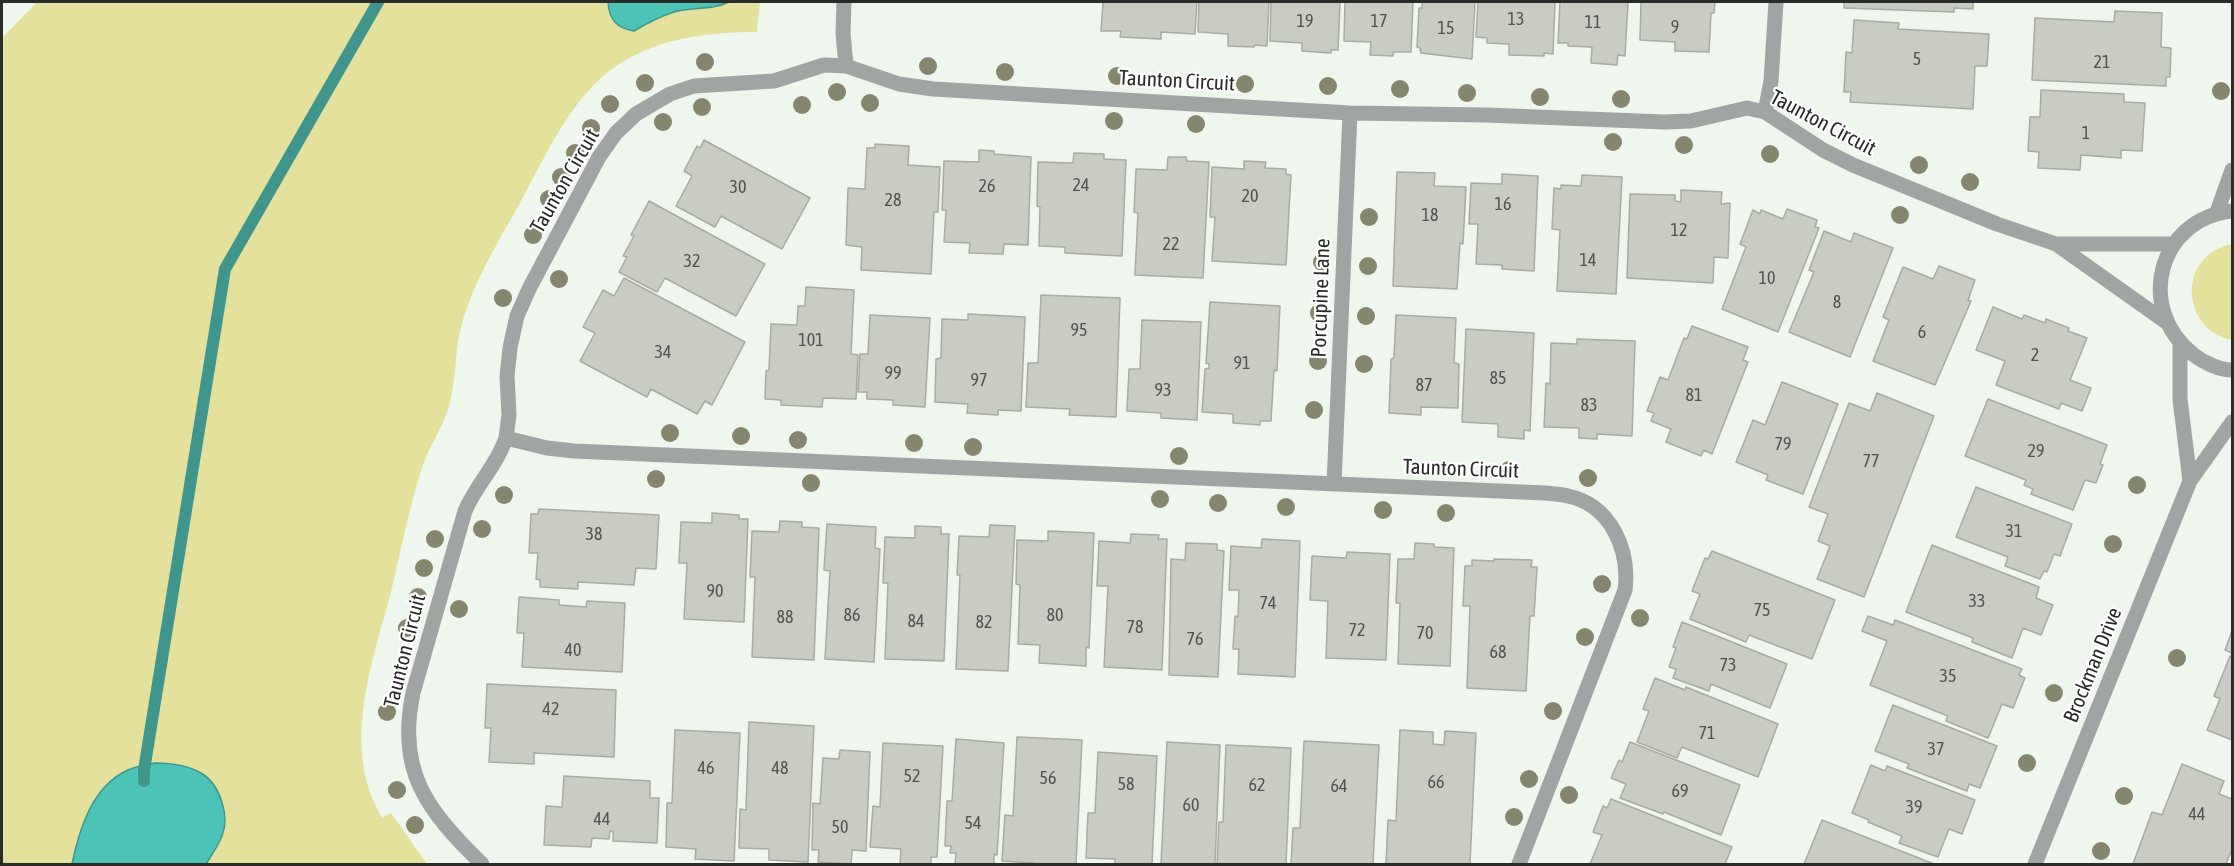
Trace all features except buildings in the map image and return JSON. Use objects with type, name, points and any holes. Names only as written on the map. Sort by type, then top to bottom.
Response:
[{"type":"street","points":[[844,2],[843,33],[846,66]]},
{"type":"street","points":[[1765,112],[1771,81],[1776,2]]},
{"type":"street","name":"Taunton Circuit","points":[[482,864],[441,822],[421,791],[410,758],[408,724],[413,693],[465,511],[475,490],[497,458],[506,438],[509,415],[507,376],[510,348],[517,316],[529,289],[599,157],[616,133],[647,106],[687,88],[710,84],[774,81],[824,65],[846,66],[899,84],[933,89],[1350,112],[1672,122],[1691,121],[1747,108],[1765,112],[1823,150],[1853,165],[1997,224],[2056,244],[2166,322]]},
{"type":"street","name":"Porcupine Lane","points":[[1334,484],[1350,112]]},
{"type":"street","points":[[2232,170],[2225,212],[2193,224],[2174,244],[2162,268],[2159,295],[2166,322],[2180,345],[2202,361],[2232,370]]},
{"type":"street","name":"Taunton Circuit","points":[[2056,244],[2174,244]]},
{"type":"street","name":"Brockman Drive","points":[[2180,345],[2180,399],[2190,481]]},
{"type":"street","name":"Brockman Drive","points":[[2036,864],[2190,481],[2232,422]]},
{"type":"street","name":"Taunton Circuit","points":[[506,438],[547,448],[574,451],[1545,493],[1569,496],[1591,506],[1601,515],[1622,545],[1627,567],[1625,590],[1519,864]]},
{"type":"shaded area","points":[[37,2],[760,2],[757,32],[694,37],[653,47],[616,66],[599,80],[565,122],[488,260],[467,307],[459,334],[451,398],[424,463],[405,529],[367,684],[361,734],[367,783],[382,818],[391,813],[427,864],[2,864],[2,38]]},
{"type":"shaded area","points":[[2232,244],[2232,340],[2215,333],[2202,322],[2194,307],[2192,292],[2194,276],[2202,262],[2214,251]]},
{"type":"water","points":[[608,2],[729,2],[717,6],[673,12],[634,31],[622,28],[615,22]]},
{"type":"water","points":[[155,763],[167,763],[196,770],[208,778],[218,792],[224,810],[224,828],[219,843],[206,864],[72,864],[89,810],[105,787],[128,770]]},
{"type":"waterway","points":[[144,781],[225,269],[378,2]]}]
